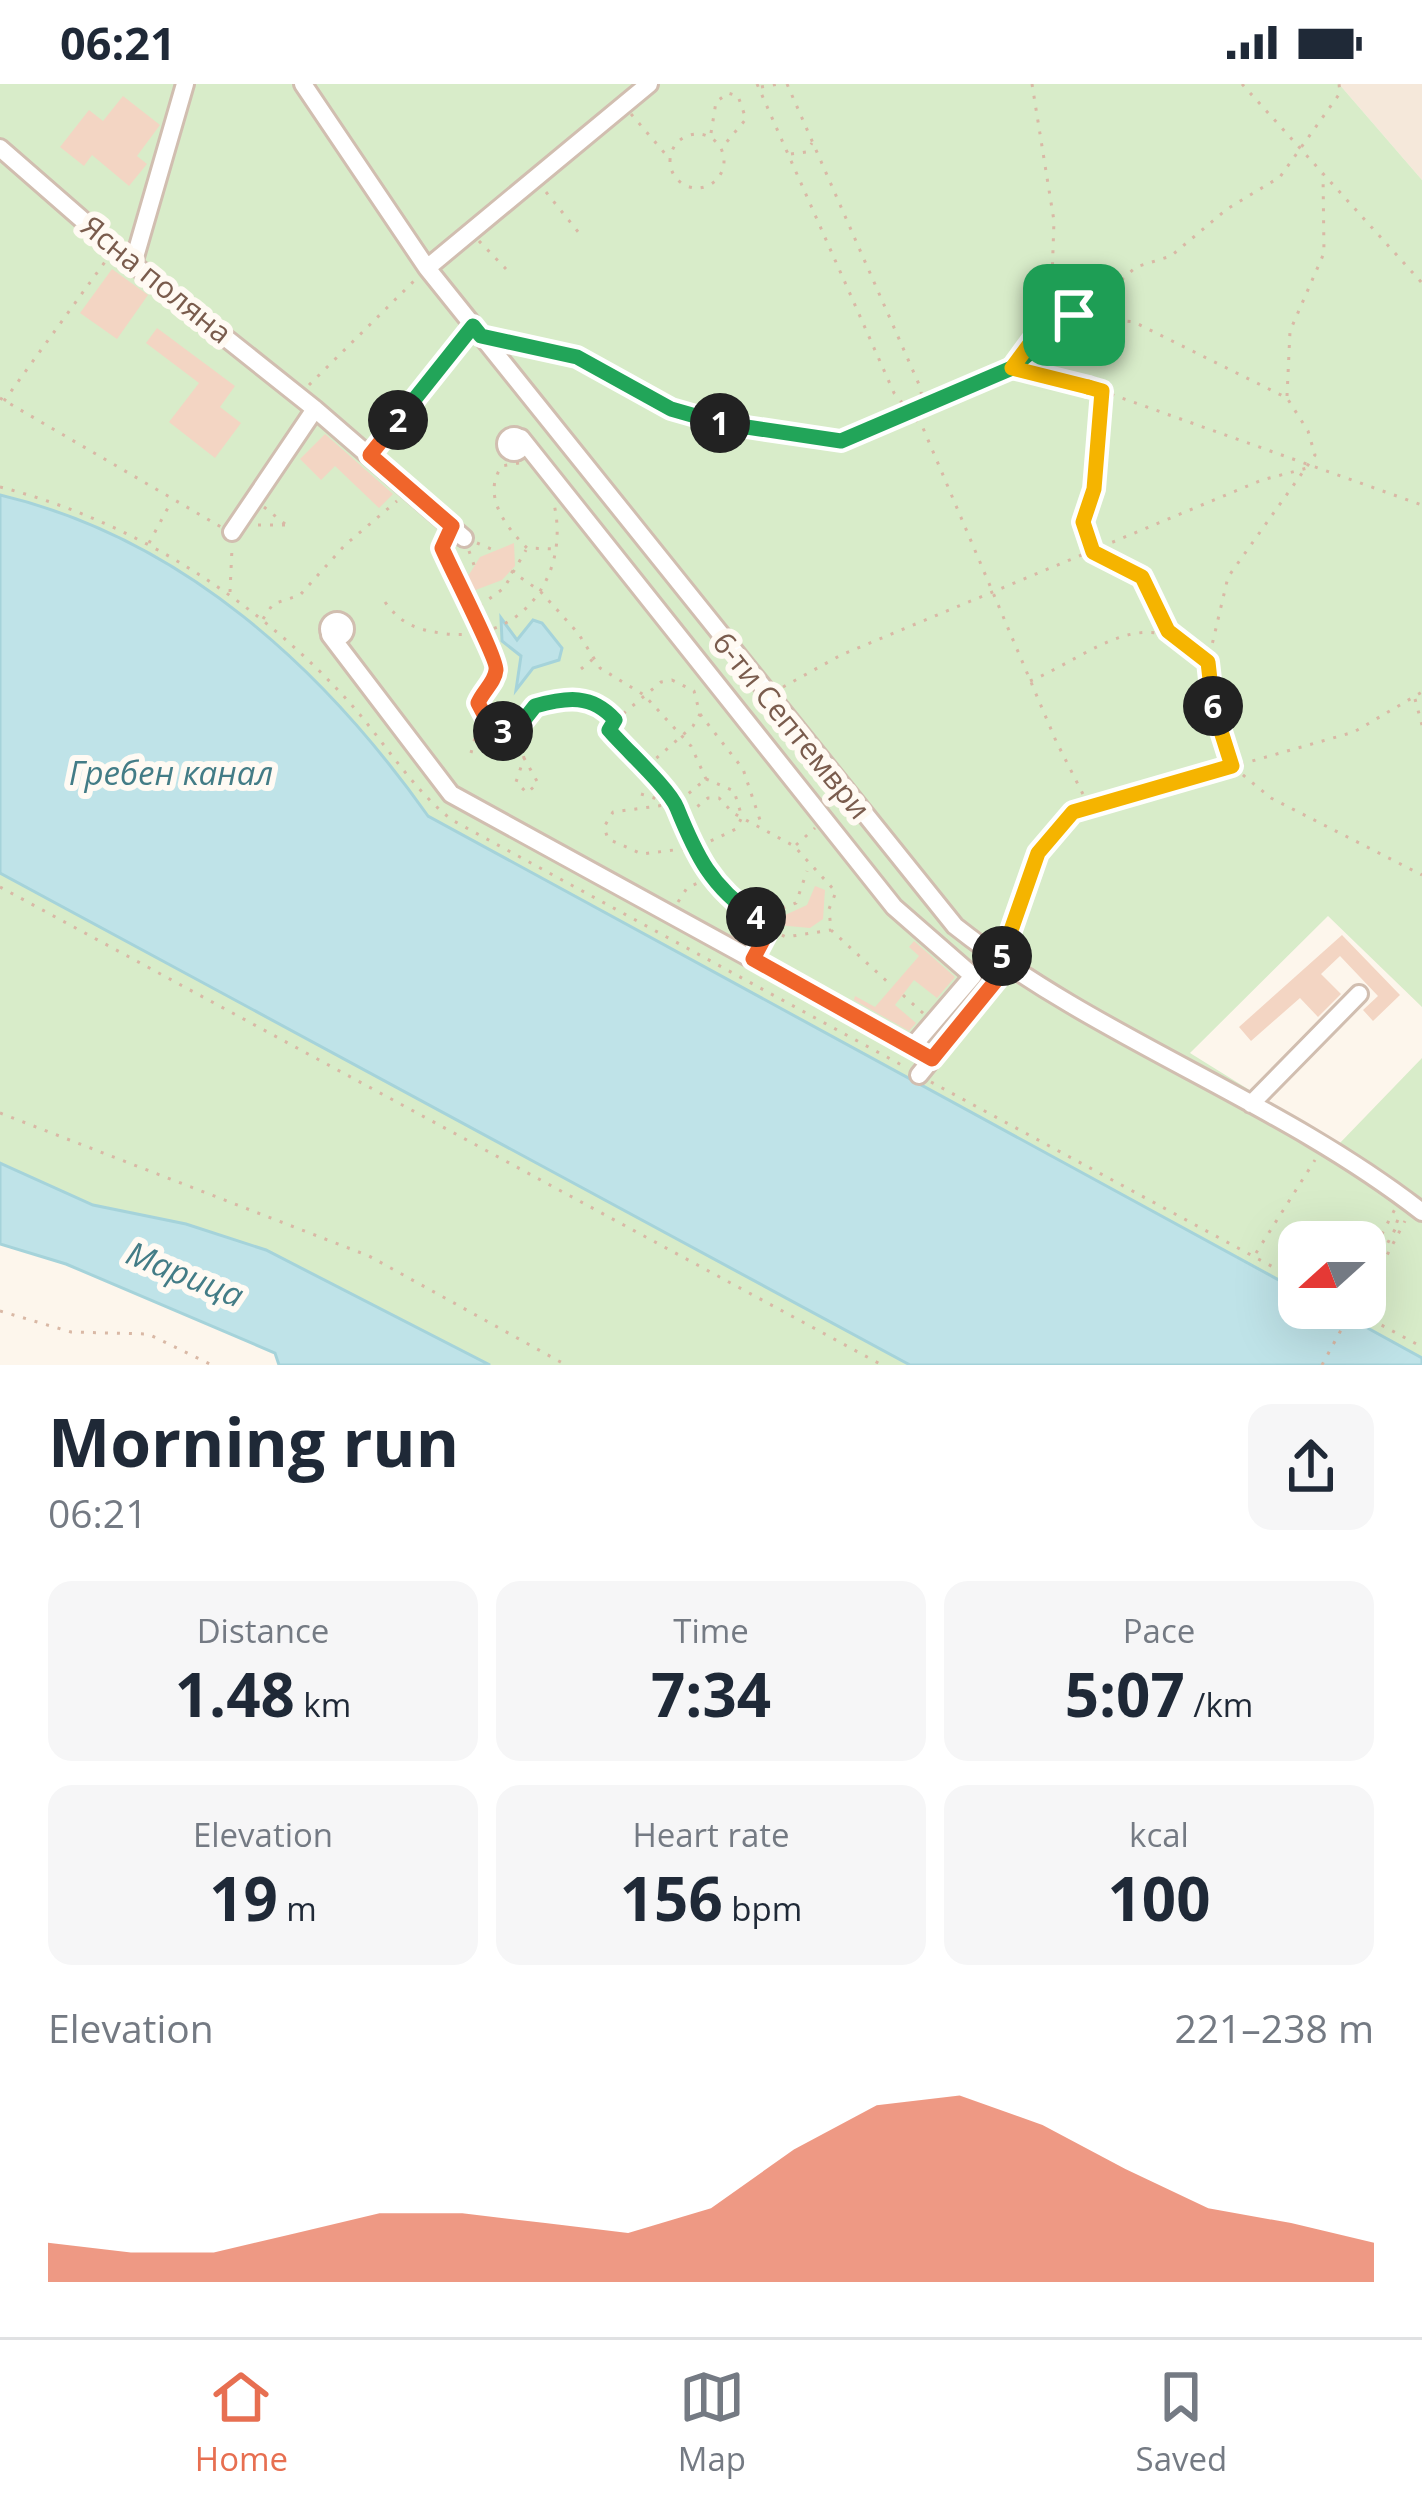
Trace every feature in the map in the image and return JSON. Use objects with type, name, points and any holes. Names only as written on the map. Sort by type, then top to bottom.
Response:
[{"type":"street","points":[[133,264],[185,84]]},
{"type":"street","name":"6-ти Септември","points":[[303,84],[427,268],[935,905],[1003,964],[1326,1143],[1419,1209]]},
{"type":"street","points":[[427,268],[649,84]]},
{"type":"street","name":"Ясна поляна","points":[[0,148],[458,532]]},
{"type":"street","points":[[370,455],[477,331]]},
{"type":"street","points":[[235,528],[315,409]]},
{"type":"street","points":[[521,438],[894,908],[973,976],[912,1046]]},
{"type":"street","points":[[330,635],[451,794],[932,1059]]},
{"type":"street","points":[[919,1075],[1003,964]]},
{"type":"street","points":[[1251,1104],[1359,994]]},
{"type":"path","points":[[728,84],[728,93]]},
{"type":"path","points":[[779,84],[759,86],[894,393],[923,428],[1030,681],[1089,806]]},
{"type":"path","points":[[787,84],[925,406],[923,428]]},
{"type":"path","points":[[1023,357],[1051,308],[1054,221],[1032,84]]},
{"type":"path","points":[[1242,84],[1422,284]]},
{"type":"path","points":[[477,331],[577,357],[671,409],[769,434],[841,441],[1012,368],[1136,266],[1171,256],[1227,209],[1280,177],[1340,93],[1339,84]]},
{"type":"path","points":[[711,134],[716,102],[728,93]]},
{"type":"path","points":[[724,145],[733,140],[747,110],[738,96],[728,93]]},
{"type":"path","points":[[623,104],[670,158],[676,182],[699,190],[720,171],[724,145]]},
{"type":"path","points":[[670,158],[686,140],[711,134]]},
{"type":"path","points":[[711,134],[724,145]]},
{"type":"path","points":[[789,154],[806,152],[812,140]]},
{"type":"path","points":[[1287,398],[1290,331],[1324,253],[1323,172]]},
{"type":"path","points":[[534,177],[579,233]]},
{"type":"path","points":[[470,232],[506,269]]},
{"type":"path","points":[[115,248],[2,399],[171,502],[235,528],[286,525],[254,499]]},
{"type":"path","points":[[298,395],[427,268]]},
{"type":"path","points":[[1051,308],[1058,315]]},
{"type":"path","points":[[1048,319],[1074,315],[1134,322],[1287,398],[1308,431],[1315,455],[1311,467],[1228,577],[1208,662],[1212,703],[1232,766],[1271,798],[1422,875]]},
{"type":"path","points":[[1012,368],[1102,391],[1422,505]]},
{"type":"path","points":[[1102,391],[1094,489],[1083,522],[1093,552],[1142,577],[1168,631],[1208,662]]},
{"type":"path","points":[[527,464],[502,466],[493,487],[508,529],[527,548],[556,549]]},
{"type":"path","points":[[766,696],[842,655],[1262,480],[1311,467]]},
{"type":"path","points":[[262,620],[273,604],[300,595],[345,545],[411,489]]},
{"type":"path","points":[[385,602],[396,617],[419,630],[486,632],[517,621],[536,602],[556,549],[559,523],[552,494]]},
{"type":"path","points":[[148,544],[171,502]]},
{"type":"path","points":[[230,596],[235,528]]},
{"type":"path","points":[[458,532],[442,548],[469,614],[486,632],[496,660],[496,676],[478,703],[488,722],[502,731],[516,730],[535,706],[554,700],[599,702],[615,720]]},
{"type":"path","points":[[469,614],[498,592],[527,548]]},
{"type":"path","points":[[513,573],[540,591],[578,633],[592,659],[620,683],[644,694],[682,737],[706,779],[734,791],[742,817],[736,830],[698,847],[642,854],[608,839],[604,827],[613,812],[676,804],[706,779]]},
{"type":"path","points":[[493,586],[498,592]]},
{"type":"path","points":[[1030,681],[1106,643],[1140,631],[1168,631]]},
{"type":"path","points":[[581,668],[592,659]]},
{"type":"path","points":[[712,883],[698,847],[681,829],[676,804],[609,730],[615,720],[661,682],[686,683],[700,714],[742,769],[763,828]]},
{"type":"path","points":[[1003,964],[1038,853],[1073,812],[1354,732],[1422,692]]},
{"type":"path","points":[[1415,699],[1422,724]]},
{"type":"path","points":[[643,770],[682,737],[700,714]]},
{"type":"path","points":[[471,753],[476,734],[488,722]]},
{"type":"path","points":[[516,730],[538,783],[527,793],[516,782],[524,758]]},
{"type":"path","points":[[641,794],[693,810],[708,798],[719,798],[742,817],[794,846],[836,892],[829,908],[831,930],[892,986]]},
{"type":"path","points":[[794,846],[824,820]]},
{"type":"path","points":[[802,909],[796,903],[796,889],[810,868]]},
{"type":"path","points":[[671,914],[687,888],[704,880],[786,937],[831,930]]},
{"type":"path","points":[[0,887],[882,1365]]},
{"type":"path","points":[[759,918],[770,909],[796,903]]},
{"type":"path","points":[[753,959],[769,929]]},
{"type":"path","points":[[903,995],[933,1022]]},
{"type":"path","points":[[0,1112],[369,1256],[566,1365]]},
{"type":"path","points":[[1255,1256],[1326,1143]]},
{"type":"path","points":[[1386,1263],[1419,1209]]},
{"type":"path","points":[[1386,1224],[1389,1218],[1399,1222],[1386,1246]]},
{"type":"path","points":[[0,1311],[71,1332],[148,1334],[212,1365]]},
{"type":"path","points":[[1386,1327],[1422,1347]]},
{"type":"path","points":[[1322,1365],[1343,1329]]},
{"type":"shaded area","points":[[1339,84],[1422,84],[1422,180]]},
{"type":"green space","points":[[0,84],[1339,84],[1422,180],[1422,1007],[1328,916],[1190,1053],[1338,1145],[1422,1058],[1422,1365],[490,1365],[266,1250],[186,1224],[93,1205],[0,1163]]},
{"type":"water","name":"Гребен канал","points":[[0,495],[66,515],[129,542],[188,576],[243,616],[342,709],[428,816],[1278,1280],[1278,1329],[1369,1329],[1422,1358],[1422,1365],[910,1365],[0,873]]},
{"type":"water","points":[[501,618],[517,640],[533,620],[542,623],[562,648],[559,660],[533,668],[516,690],[521,656],[502,641]]},
{"type":"water","name":"Марица","points":[[0,1163],[93,1205],[186,1224],[266,1250],[490,1365],[279,1365],[275,1353],[66,1264],[0,1244]]},
{"type":"building","points":[[123,96],[160,125],[137,156],[147,164],[129,186],[92,155],[84,166],[60,147],[89,110],[103,121]]},
{"type":"building","points":[[112,269],[148,295],[117,339],[80,313]]},
{"type":"building","points":[[157,328],[235,386],[220,407],[241,423],[215,458],[169,422],[199,383],[146,343]]},
{"type":"building","points":[[325,434],[393,494],[379,508],[335,466],[321,480],[300,459]]},
{"type":"building","points":[[514,543],[515,566],[502,580],[465,594],[465,581],[480,557]]},
{"type":"building","points":[[815,886],[825,890],[823,919],[810,928],[777,925],[783,916],[807,905]]},
{"type":"building","points":[[1342,935],[1400,995],[1373,1021],[1363,1010],[1378,996],[1340,956],[1321,974],[1341,994],[1318,1017],[1300,998],[1251,1041],[1239,1027]]},
{"type":"building","points":[[914,941],[955,977],[937,998],[914,980],[895,1005],[916,1023],[909,1031],[854,1000],[855,996],[875,1007],[919,956],[909,947]]},
{"type":"route","points":[[1074,315],[1048,319],[1012,368],[1102,391],[1094,489],[1083,522],[1093,552],[1142,577],[1168,631],[1208,662],[1212,703],[1232,766],[1073,812],[1038,853],[1000,962],[1007,967],[932,1059],[753,959],[769,929],[712,883],[698,847],[681,829],[676,804],[609,730],[615,720],[599,702],[554,700],[535,706],[516,730],[502,731],[488,722],[478,703],[496,676],[496,660],[469,614],[442,548],[452,526],[370,455],[473,326],[481,336],[517,340],[577,357],[671,409],[769,434],[841,441],[1012,368],[1066,327],[1074,315]]}]
